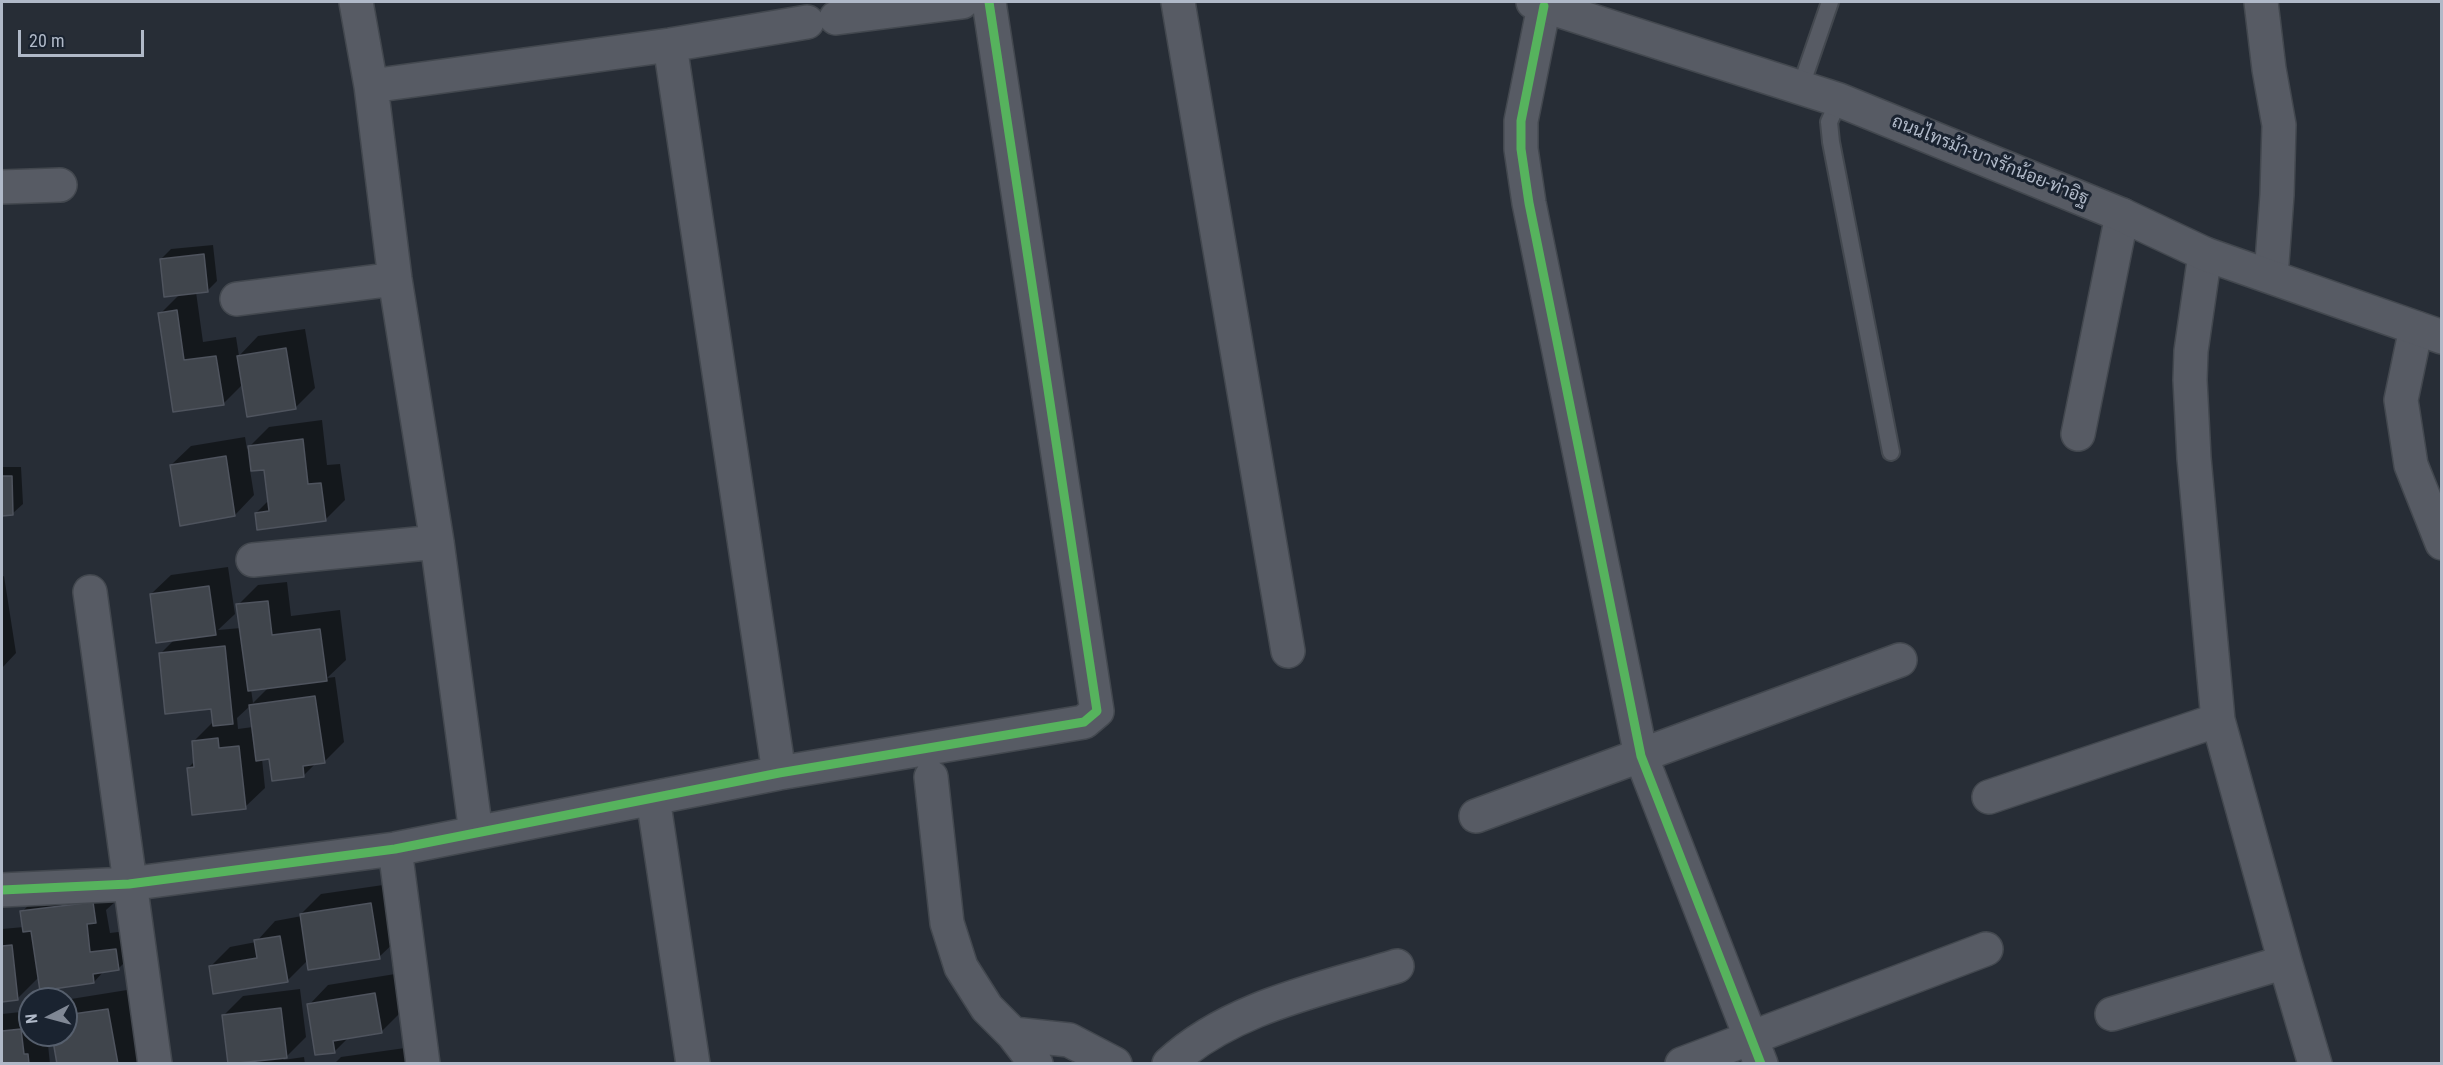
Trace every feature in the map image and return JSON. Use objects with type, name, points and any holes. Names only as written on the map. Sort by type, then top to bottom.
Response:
[{"type":"street","points":[[356,2],[371,86],[395,279],[437,542],[476,833]]},
{"type":"street","points":[[371,86],[670,45],[821,20],[962,2]]},
{"type":"street","points":[[2,890],[129,884],[395,849],[779,773],[1084,722],[1097,711],[989,2]]},
{"type":"street","points":[[1178,2],[1288,651]]},
{"type":"street","points":[[2261,2],[2279,125],[2271,276]]},
{"type":"street","points":[[1538,4],[1521,121],[1521,149],[1531,214],[1641,756],[1756,1051]]},
{"type":"street","name":"ถนนไทรม้า-บางรักน้อย-ท่าอิฐ","points":[[1538,4],[1801,86],[2122,215],[2205,254],[2429,332]]},
{"type":"street","points":[[670,45],[779,773]]},
{"type":"street","points":[[2,187],[60,185]]},
{"type":"street","points":[[2078,434],[2122,215]]},
{"type":"street","points":[[2205,254],[2191,351],[2190,380],[2194,458],[2218,720],[2284,962],[2315,1064]]},
{"type":"street","points":[[237,299],[395,279]]},
{"type":"street","points":[[2429,332],[2401,400],[2411,465],[2442,543]]},
{"type":"street","points":[[253,560],[437,542]]},
{"type":"street","points":[[90,592],[155,1064]]},
{"type":"street","points":[[1476,816],[1900,660]]},
{"type":"street","points":[[1989,797],[2218,720]]},
{"type":"street","points":[[931,777],[947,923],[961,967],[987,1008],[1013,1034],[1036,1064]]},
{"type":"street","points":[[653,798],[693,1064]]},
{"type":"street","points":[[395,849],[423,1064]]},
{"type":"street","points":[[1682,1064],[1756,1051],[1986,949]]},
{"type":"street","points":[[2112,1014],[2284,962]]},
{"type":"street","points":[[1169,1064],[1187,1047],[1214,1030],[1261,1010],[1397,966]]},
{"type":"street","points":[[1013,1034],[1062,1052],[1115,1064]]},
{"type":"lane","points":[[1801,86],[1830,2]]},
{"type":"lane","points":[[1839,100],[1829,122],[1831,142],[1891,452]]},
{"type":"building","points":[[204,254],[208,292],[164,297],[160,259]]},
{"type":"building","points":[[177,310],[184,360],[216,356],[224,405],[173,412],[158,313]]},
{"type":"building","points":[[286,348],[296,409],[247,417],[237,356]]},
{"type":"building","points":[[303,439],[308,484],[321,483],[326,521],[257,530],[255,513],[269,511],[264,470],[251,471],[248,446]]},
{"type":"building","points":[[226,456],[235,516],[180,526],[170,465]]},
{"type":"building","points":[[2,476],[12,476],[13,515],[2,516]]},
{"type":"building","points":[[209,586],[216,635],[156,643],[150,594]]},
{"type":"building","points":[[268,601],[272,635],[320,629],[327,681],[248,691],[236,604]]},
{"type":"building","points":[[225,646],[233,724],[213,726],[211,709],[165,714],[159,653]]},
{"type":"building","points":[[315,696],[325,763],[303,766],[304,777],[272,781],[269,759],[256,761],[249,705]]},
{"type":"building","points":[[218,738],[219,748],[239,746],[246,809],[192,815],[187,768],[194,767],[192,741]]},
{"type":"building","points":[[93,902],[96,923],[87,924],[90,952],[116,949],[119,970],[93,974],[94,983],[67,987],[39,987],[31,931],[23,932],[20,911]]},
{"type":"building","points":[[371,903],[380,959],[308,970],[300,914]]},
{"type":"building","points":[[280,936],[288,982],[213,994],[209,966],[257,958],[254,940]]},
{"type":"building","points":[[12,945],[18,1000],[2,1002],[2,946]]},
{"type":"building","points":[[375,993],[382,1033],[333,1041],[335,1053],[315,1055],[307,1004]]},
{"type":"building","points":[[281,1008],[287,1058],[228,1064],[222,1015]]},
{"type":"building","points":[[108,1009],[118,1064],[57,1064],[54,1047],[78,1047],[78,1013]]},
{"type":"building","points":[[18,1029],[18,1047],[23,1047],[24,1054],[28,1054],[29,1064],[2,1064],[2,1031]]},
{"type":"cycle path","points":[[2,890],[129,884],[395,849],[779,773],[1084,722],[1097,711],[989,2]]},
{"type":"cycle path","points":[[1544,6],[1521,121],[1521,149],[1529,203],[1641,756],[1761,1064]]}]
